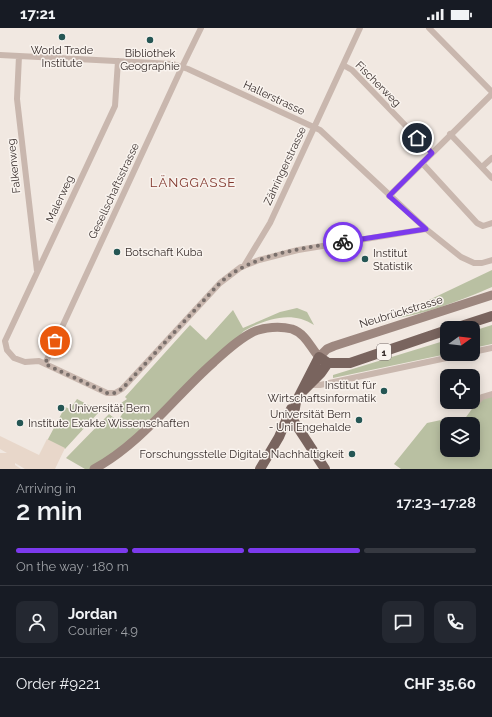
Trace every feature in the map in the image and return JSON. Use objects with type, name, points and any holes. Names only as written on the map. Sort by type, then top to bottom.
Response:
[{"type":"main road","name":"Neubrückstrasse","points":[[323,360],[327,349],[334,346],[492,295]]},
{"type":"main road","points":[[477,321],[492,316]]},
{"type":"main road","points":[[94,469],[122,452],[206,369],[237,343],[254,332],[278,328],[291,329],[302,335],[323,360],[298,398],[279,437],[260,469]]},
{"type":"main road","name":"1","points":[[323,360],[350,363],[440,332]]},
{"type":"main road","points":[[298,398],[293,420],[324,469]]},
{"type":"main road","points":[[279,437],[287,432],[298,430]]},
{"type":"street","name":"Gesellschaftsstrasse","points":[[45,364],[201,28]]},
{"type":"street","name":"Zähringerstrasse","points":[[244,266],[270,223],[360,28]]},
{"type":"street","points":[[389,196],[492,93],[428,28]]},
{"type":"street","name":"Hallerstrasse","points":[[0,55],[173,64],[182,67],[320,130],[426,229],[467,261],[478,263],[492,260]]},
{"type":"street","name":"Falkenweg","points":[[19,56],[17,99],[37,272]]},
{"type":"street","name":"Malerweg","points":[[45,364],[36,360],[26,362],[14,358],[7,350],[5,341],[115,106],[118,62]]},
{"type":"street","name":"Fischerweg","points":[[343,65],[352,70],[432,153]]},
{"type":"street","points":[[450,134],[492,178]]},
{"type":"street","points":[[482,167],[492,158]]},
{"type":"street","points":[[422,163],[477,223],[483,226],[492,223]]},
{"type":"street","points":[[45,364],[107,393],[118,392],[220,283],[244,266],[298,250],[426,229]]},
{"type":"street","points":[[480,351],[492,348]]},
{"type":"street","points":[[309,382],[314,385],[322,384],[440,359]]},
{"type":"street","points":[[480,399],[492,394]]},
{"type":"green space","points":[[492,270],[492,287],[469,297],[427,311],[401,318],[389,319]]},
{"type":"green space","points":[[297,308],[307,312],[314,325],[306,320],[288,317],[270,320],[244,331],[154,422],[94,469],[85,469],[66,458],[109,414],[118,421],[124,411],[118,405],[127,399],[125,397],[190,325],[206,340],[233,310],[243,328],[280,312]]},
{"type":"green space","points":[[492,325],[492,344],[480,347],[480,329]]},
{"type":"green space","points":[[440,342],[440,355],[333,378],[333,375]]},
{"type":"green space","points":[[492,394],[492,469],[401,469],[394,464],[427,423],[440,420],[440,457],[480,457],[480,417],[466,417],[472,409],[480,409],[480,400]]},
{"type":"green space","points":[[77,399],[98,410],[99,412],[65,449],[47,441],[65,407],[70,409]]},
{"type":"shaded area","points":[[0,436],[39,455],[47,439],[65,448],[55,469],[25,469],[15,463],[15,465],[21,469],[0,469],[0,453],[7,453],[0,449]]},
{"type":"way so far","points":[[55,341],[45,364],[107,393],[111,394],[118,392],[217,286],[232,272],[259,260],[298,250],[343,242]]},
{"type":"place","name":"World Trade Institute","points":[[62,37]]},
{"type":"place","name":"Bibliothek Geographie","points":[[150,40]]},
{"type":"place","name":"Botschaft Kuba","points":[[117,252]]},
{"type":"place","name":"Institut Statistik","points":[[365,259]]},
{"type":"place","name":"Institut für Wirtschaftsinformatik","points":[[384,391]]},
{"type":"place","name":"Universität Bern","points":[[61,408]]},
{"type":"place","name":"Universität Bern - Uni Engehalde","points":[[359,420]]},
{"type":"place","name":"Institute Exakte Wissenschaften","points":[[20,423]]},
{"type":"place","name":"Forschungsstelle Digitale Nachhaltigkeit","points":[[352,454]]},
{"type":"district","name":"LÄNGGASSE","points":[[193,182]]},
{"type":"route","points":[[343,242],[426,229],[389,196],[432,153],[417,138]]}]
